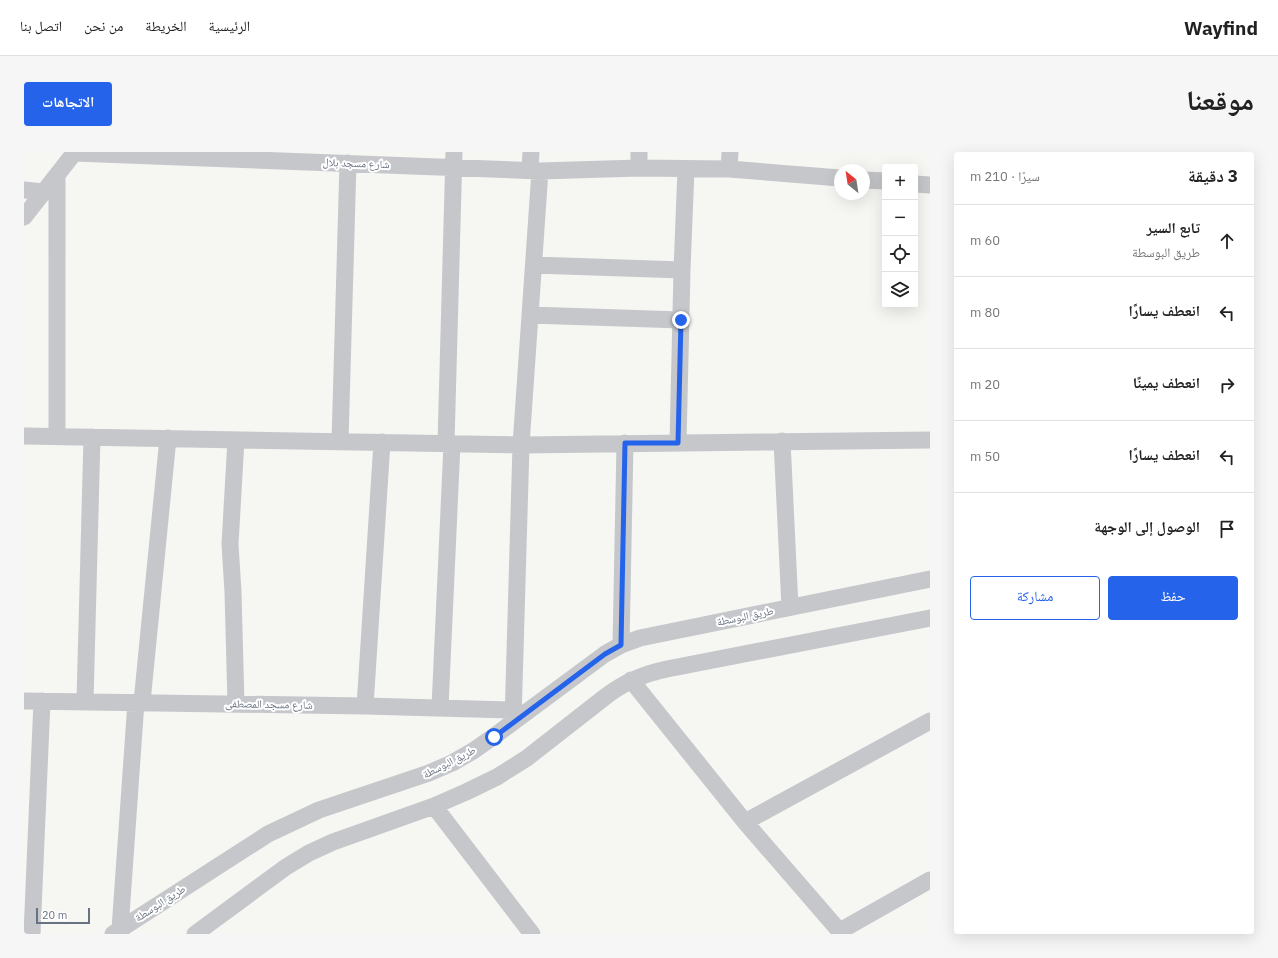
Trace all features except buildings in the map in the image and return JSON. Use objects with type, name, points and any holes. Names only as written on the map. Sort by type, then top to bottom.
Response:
[{"type":"street","points":[[24,217],[75,152]]},
{"type":"street","name":"شارع مسجد بلال","points":[[75,152],[348,163],[389,158],[454,160],[535,170],[639,160],[686,169],[729,169],[834,178]]},
{"type":"street","points":[[513,716],[521,445],[534,265],[535,170],[531,152]]},
{"type":"street","points":[[729,169],[730,152]]},
{"type":"street","points":[[440,707],[449,444],[454,160]]},
{"type":"street","points":[[340,441],[348,163]]},
{"type":"street","points":[[678,443],[686,169]]},
{"type":"street","points":[[57,175],[57,436]]},
{"type":"street","points":[[870,180],[882,181]]},
{"type":"street","points":[[918,184],[930,185]]},
{"type":"street","points":[[24,190],[44,192]]},
{"type":"street","points":[[534,265],[682,270]]},
{"type":"street","points":[[530,315],[681,320]]},
{"type":"street","points":[[24,436],[521,445],[930,440]]},
{"type":"street","points":[[85,701],[92,437]]},
{"type":"street","points":[[117,932],[139,702],[168,438]]},
{"type":"street","points":[[236,440],[230,544],[236,704]]},
{"type":"street","points":[[782,441],[790,607]]},
{"type":"street","points":[[365,706],[382,442]]},
{"type":"street","points":[[621,645],[625,443]]},
{"type":"street","name":"طريق البوسطة","points":[[117,932],[268,834],[319,810],[429,773],[473,751],[513,716],[605,654],[621,645],[640,638],[930,579]]},
{"type":"street","points":[[195,934],[286,867],[309,853],[334,842],[434,806],[497,777],[527,758],[617,688],[631,680],[649,673],[667,669],[930,618]]},
{"type":"street","points":[[631,680],[745,822],[841,933],[930,880]]},
{"type":"street","name":"شارع مسجد المصطفى","points":[[24,701],[440,707],[513,716]]},
{"type":"street","points":[[32,934],[42,701]]},
{"type":"street","points":[[745,822],[930,721]]},
{"type":"street","points":[[434,806],[532,934]]},
{"type":"route","points":[[494,737],[513,721],[605,654],[621,645],[625,443],[678,443],[681,320]]}]
